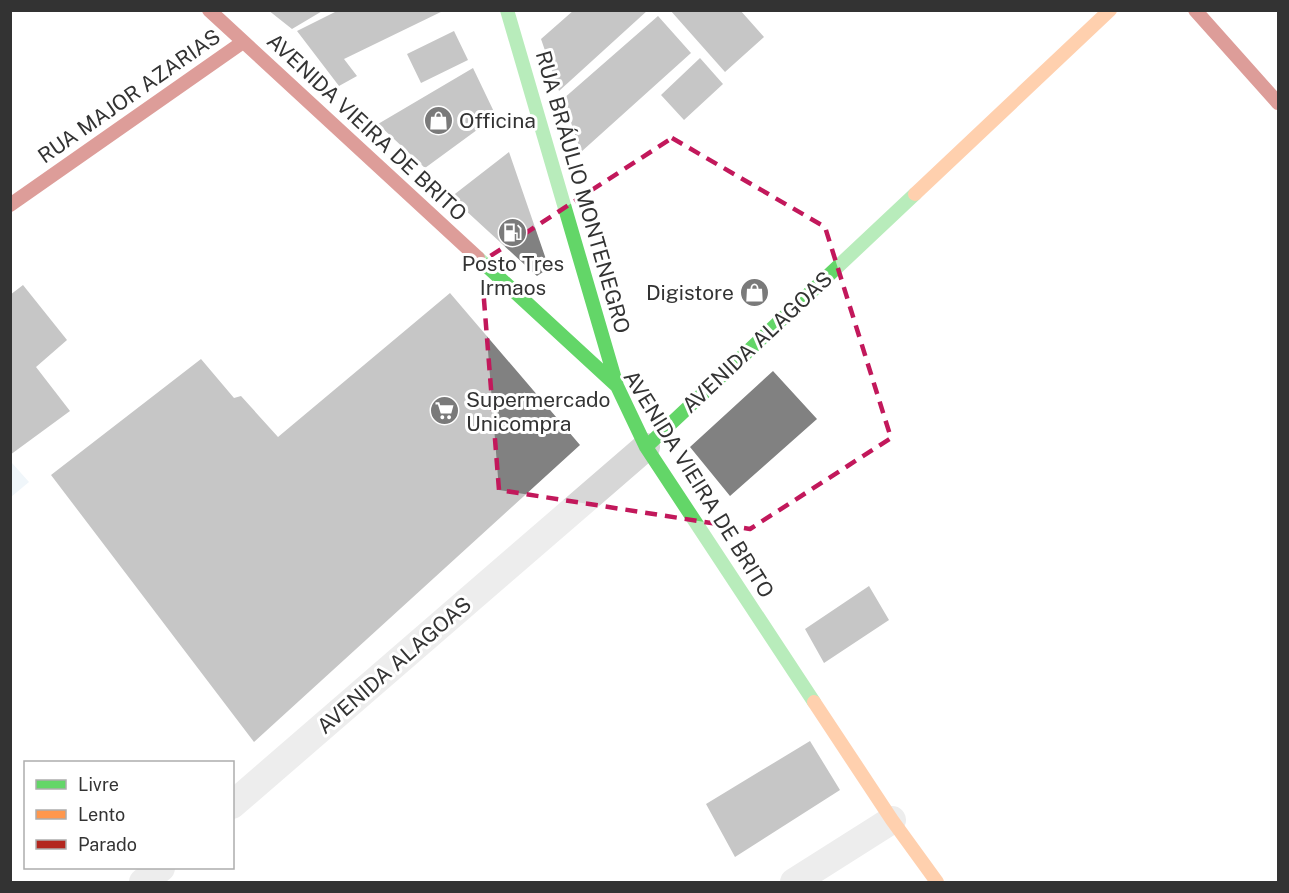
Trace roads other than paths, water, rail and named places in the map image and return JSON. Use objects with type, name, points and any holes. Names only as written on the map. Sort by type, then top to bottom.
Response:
[{"type":"street","name":"AVENIDA VIEIRA DE BRITO","points":[[209,10],[618,386],[646,447],[892,820],[937,882]]},
{"type":"street","name":"AVENIDA ALAGOAS","points":[[234,803],[646,447],[1110,10]]},
{"type":"street","points":[[1195,10],[1278,103]]},
{"type":"street","name":"RUA BRÁULIO MONTENEGRO","points":[[514,14],[618,386]]},
{"type":"street","name":"RUA MAJOR AZARIAS","points":[[10,205],[243,42]]},
{"type":"street","points":[[794,882],[892,820]]},
{"type":"street","points":[[143,882],[158,869]]},
{"type":"place","name":"Officina","points":[[438,120]]},
{"type":"place","name":"Posto Tres Irmaos","points":[[513,232]]},
{"type":"place","name":"Digistore","points":[[755,292]]},
{"type":"place","name":"Supermercado Unicompra","points":[[445,411]]}]
